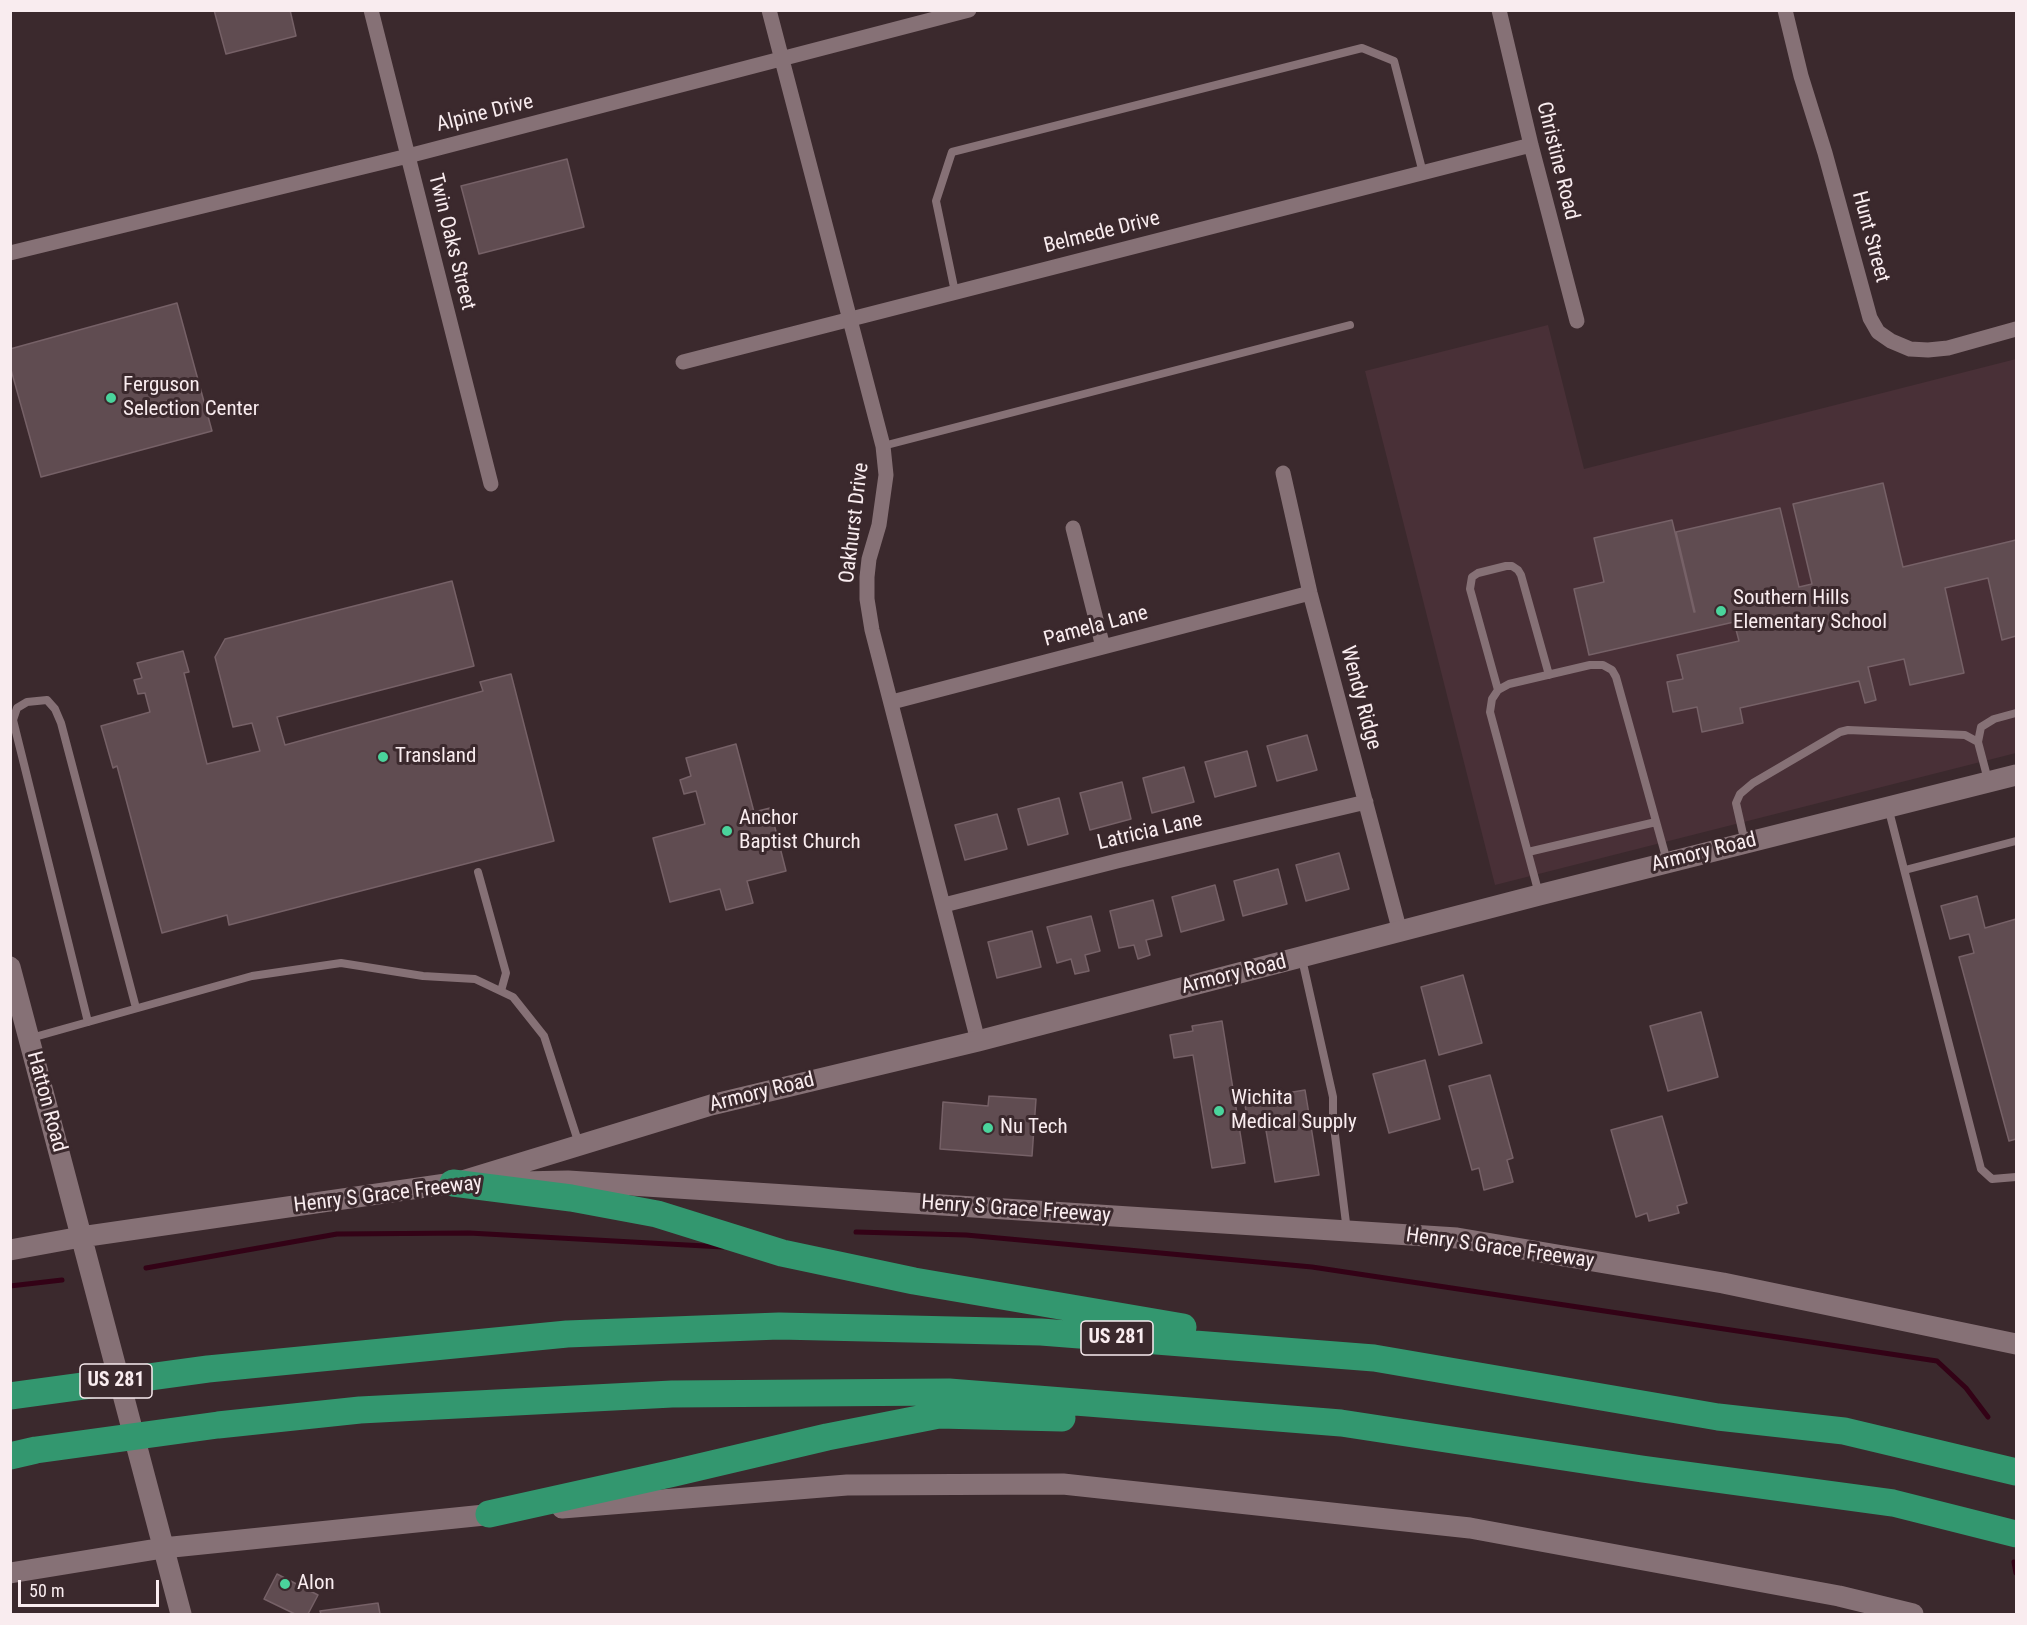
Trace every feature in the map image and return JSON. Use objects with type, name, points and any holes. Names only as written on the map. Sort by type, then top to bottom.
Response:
[{"type":"highway","points":[[453,1183],[571,1198],[657,1214],[782,1253],[914,1281],[1374,1358]]},
{"type":"highway","name":"US 281","points":[[17,1395],[208,1369],[567,1334],[779,1326],[1041,1332],[1374,1358],[1718,1417],[1844,1431],[2016,1472]]},
{"type":"highway","points":[[23,1453],[218,1425],[360,1410],[672,1394],[949,1392],[1341,1423],[1642,1469],[1893,1503],[2016,1534]]},
{"type":"highway","points":[[489,1514],[826,1437],[939,1415],[1341,1423]]},
{"type":"highway","points":[[1844,1431],[2016,1460]]},
{"type":"highway","points":[[1893,1503],[2016,1545]]},
{"type":"street","name":"Twin Oaks Street","points":[[371,10],[490,484]]},
{"type":"street","name":"Oakhurst Drive","points":[[769,10],[848,320],[883,446],[886,475],[883,502],[869,560],[867,588],[872,630],[978,1041]]},
{"type":"street","name":"Alpine Drive","points":[[10,253],[408,156],[969,10]]},
{"type":"street","name":"Christine Road","points":[[1499,10],[1531,145],[1577,321]]},
{"type":"street","name":"Hunt Street","points":[[1785,10],[1801,76],[1825,153],[1870,318],[1878,332],[1910,350],[1929,350],[1948,348],[2016,329]]},
{"type":"street","name":"Belmede Drive","points":[[683,362],[1531,145]]},
{"type":"street","name":"Wendy Ridge","points":[[1283,473],[1311,593],[1400,932]]},
{"type":"street","points":[[1073,528],[1103,647]]},
{"type":"street","name":"Pamela Lane","points":[[892,702],[1311,593]]},
{"type":"street","name":"Armory Road","points":[[453,1183],[711,1106],[978,1041],[1539,895],[2016,775]]},
{"type":"street","name":"Latricia Lane","points":[[944,905],[1366,802]]},
{"type":"street","name":"Hatton Road","points":[[10,967],[181,1614]]},
{"type":"street","name":"Henry S Grace Freeway","points":[[10,1250],[453,1183],[568,1181],[1457,1238],[1723,1283],[2016,1344]]},
{"type":"street","points":[[10,1573],[163,1548],[489,1514],[847,1485],[1063,1484],[1470,1528],[1839,1596],[1913,1614]]},
{"type":"lane","points":[[956,292],[936,201],[952,152],[1362,48],[1394,61],[1423,173]]},
{"type":"lane","points":[[883,446],[1350,325]]},
{"type":"lane","points":[[1498,690],[1470,590],[1472,577],[1478,573],[1506,566],[1512,566],[1518,570],[1549,675]]},
{"type":"lane","points":[[1539,895],[1490,712],[1492,699],[1498,690],[1509,684],[1590,665],[1603,665],[1612,670],[1668,862]]},
{"type":"lane","points":[[88,1022],[14,737],[13,720],[17,708],[27,702],[47,700],[55,709],[61,723],[136,1008]]},
{"type":"lane","points":[[1989,782],[1978,742],[1981,727],[1994,719],[2016,713]]},
{"type":"lane","points":[[1745,843],[1736,803],[1740,794],[1753,783],[1840,732],[1848,729],[1947,733],[1965,735],[1978,742]]},
{"type":"lane","points":[[1888,807],[1981,1169],[1992,1179],[2016,1177]]},
{"type":"lane","points":[[1528,852],[1656,822]]},
{"type":"lane","points":[[1905,870],[2016,841]]},
{"type":"lane","points":[[478,873],[506,973],[501,991]]},
{"type":"lane","points":[[1302,957],[1333,1097],[1333,1119],[1347,1231]]},
{"type":"lane","points":[[29,1038],[252,976],[341,963],[423,976],[475,979],[513,997],[544,1036],[579,1146]]},
{"type":"shaded area","name":"Southern Hills Elementary School","points":[[1548,325],[1584,469],[2016,359],[2016,753],[1495,885],[1365,371]]},
{"type":"building","points":[[214,10],[290,10],[296,36],[226,54]]},
{"type":"building","points":[[567,159],[584,227],[479,254],[461,186]]},
{"type":"building","name":"Ferguson Selection Center","points":[[177,303],[212,431],[41,477],[10,366],[10,349]]},
{"type":"building","points":[[1883,483],[1903,567],[2016,540],[2016,636],[2002,640],[1988,578],[1945,588],[1964,673],[1910,685],[1904,659],[1868,667],[1876,700],[1865,703],[1859,681],[1740,708],[1743,723],[1702,732],[1697,707],[1673,712],[1667,682],[1683,679],[1677,655],[1739,641],[1734,622],[1589,655],[1574,589],[1604,582],[1594,538],[1672,520],[1695,612],[1676,532],[1780,508],[1799,587],[1812,584],[1793,504]]},
{"type":"building","name":"Transland","points":[[452,581],[474,666],[277,717],[285,745],[483,691],[480,682],[511,674],[554,841],[229,925],[227,915],[162,933],[117,766],[113,768],[101,726],[150,712],[145,693],[138,694],[134,680],[142,678],[137,663],[183,651],[189,672],[184,673],[207,764],[260,751],[252,723],[233,727],[215,657],[225,639]]},
{"type":"building","points":[[1307,735],[1317,770],[1277,781],[1267,746]]},
{"type":"building","name":"Anchor Baptist Church","points":[[736,744],[754,812],[770,808],[786,871],[747,881],[753,903],[726,910],[720,889],[670,902],[653,838],[705,824],[696,791],[684,794],[680,780],[691,776],[686,758]]},
{"type":"building","points":[[1247,751],[1256,786],[1215,797],[1205,762]]},
{"type":"building","points":[[1184,767],[1194,802],[1152,813],[1143,778]]},
{"type":"building","points":[[1122,782],[1131,819],[1090,830],[1080,793]]},
{"type":"building","points":[[1059,798],[1068,834],[1028,845],[1018,809]]},
{"type":"building","points":[[997,814],[1007,849],[965,860],[955,825]]},
{"type":"building","points":[[1339,853],[1349,889],[1306,901],[1296,865]]},
{"type":"building","points":[[1278,869],[1287,904],[1243,916],[1234,881]]},
{"type":"building","points":[[1215,885],[1224,920],[1181,932],[1172,897]]},
{"type":"building","points":[[1977,896],[1985,928],[2016,919],[2016,1139],[2009,1141],[1959,957],[1974,953],[1969,934],[1950,939],[1941,906]]},
{"type":"building","points":[[1153,900],[1162,936],[1146,940],[1150,955],[1138,959],[1134,945],[1119,948],[1110,911]]},
{"type":"building","points":[[1091,916],[1100,951],[1085,955],[1089,971],[1075,974],[1071,959],[1057,963],[1047,927]]},
{"type":"building","points":[[1032,931],[1041,967],[997,978],[988,942]]},
{"type":"building","points":[[1463,975],[1482,1043],[1439,1055],[1421,987]]},
{"type":"building","points":[[1701,1012],[1718,1077],[1668,1091],[1650,1026]]},
{"type":"building","name":"Wichita Medical Supply","points":[[1222,1021],[1245,1163],[1212,1168],[1193,1055],[1174,1058],[1170,1035],[1193,1031],[1192,1026]]},
{"type":"building","points":[[1425,1060],[1440,1119],[1389,1133],[1373,1074]]},
{"type":"building","points":[[1490,1075],[1513,1158],[1507,1160],[1513,1182],[1484,1190],[1479,1168],[1472,1170],[1449,1086]]},
{"type":"building","points":[[1305,1090],[1319,1175],[1275,1182],[1264,1119],[1248,1121],[1244,1100]]},
{"type":"building","name":"Nu Tech","points":[[989,1096],[1036,1099],[1032,1156],[940,1149],[943,1102],[988,1106]]},
{"type":"building","points":[[1662,1116],[1687,1203],[1677,1206],[1679,1213],[1649,1221],[1647,1213],[1636,1217],[1611,1130]]},
{"type":"building","name":"Alon","points":[[277,1574],[318,1595],[308,1614],[295,1614],[264,1599]]},
{"type":"building","points":[[378,1603],[380,1614],[321,1614],[320,1611]]},
{"type":"waterway","points":[[856,1232],[966,1235],[1312,1267],[1937,1361],[1966,1388],[1988,1417]]},
{"type":"waterway","points":[[146,1268],[337,1234],[469,1233],[723,1247]]},
{"type":"waterway","points":[[10,1286],[62,1280]]},
{"type":"waterway","points":[[2014,1562],[2016,1573]]},
{"type":"place","name":"Ferguson Selection Center","points":[[111,398]]},
{"type":"place","name":"Southern Hills Elementary School","points":[[1721,611]]},
{"type":"place","name":"Transland","points":[[383,757]]},
{"type":"place","name":"Anchor Baptist Church","points":[[727,831]]},
{"type":"place","name":"Wichita Medical Supply","points":[[1219,1111]]},
{"type":"place","name":"Nu Tech","points":[[988,1128]]},
{"type":"place","name":"Alon","points":[[285,1584]]}]
